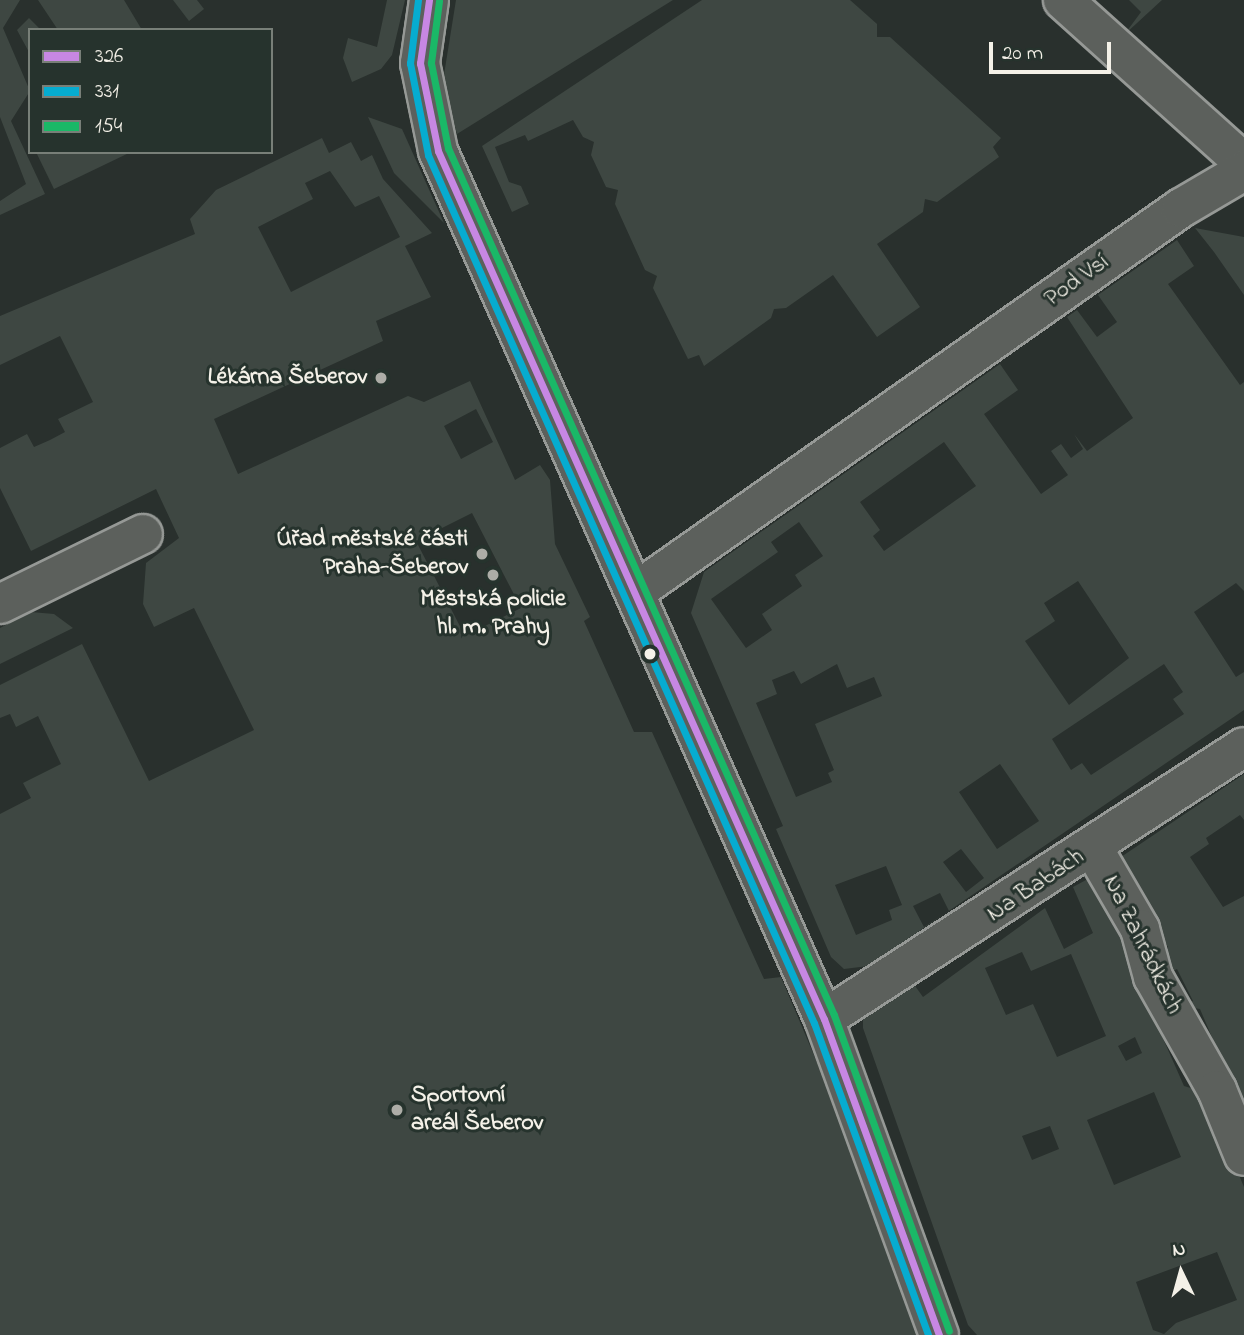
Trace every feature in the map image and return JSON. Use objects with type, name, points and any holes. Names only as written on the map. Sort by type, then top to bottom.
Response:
[{"type":"street","points":[[429,0],[420,62],[431,133],[638,590],[824,1019],[939,1335]]},
{"type":"street","points":[[1063,0],[1244,163]]},
{"type":"street","name":"Pod Vsí","points":[[638,590],[1181,208],[1244,171]]},
{"type":"street","points":[[0,604],[143,534]]},
{"type":"street","name":"Na Babách","points":[[824,1019],[1093,848],[1244,747]]},
{"type":"street","name":"Na Zahrádkách","points":[[1093,848],[1140,929],[1153,976],[1217,1090],[1244,1157]]},
{"type":"shaded area","points":[[0,0],[20,0],[3,28],[28,86],[28,94],[11,121],[45,194],[0,215],[0,201],[26,184],[0,117]]},
{"type":"shaded area","points":[[38,0],[124,0],[141,28],[57,28]]},
{"type":"shaded area","points":[[173,0],[197,0],[204,9],[189,21]]},
{"type":"shaded area","points":[[387,0],[405,0],[392,55],[381,69],[352,82],[343,58],[348,38],[377,47]]},
{"type":"shaded area","points":[[456,0],[673,0],[457,134],[443,81]]},
{"type":"shaded area","points":[[702,0],[850,0],[877,24],[877,37],[890,37],[1001,138],[993,147],[999,157],[937,202],[925,199],[923,212],[877,244],[920,307],[877,337],[833,275],[786,308],[774,309],[771,318],[704,366],[699,355],[688,359],[653,288],[657,276],[645,270],[615,204],[618,190],[606,187],[591,155],[594,142],[583,137],[573,120],[528,141],[525,135],[495,147],[509,182],[521,186],[529,204],[512,212],[482,146]]},
{"type":"shaded area","points":[[1129,0],[1162,0],[1124,35],[1141,12]]},
{"type":"shaded area","points":[[29,18],[39,28],[28,28],[28,50],[17,30]]},
{"type":"shaded area","points":[[368,117],[402,129],[444,223],[394,173]]},
{"type":"shaded area","name":"Sportovní areál Šeberov","points":[[322,138],[329,153],[351,142],[361,161],[372,155],[383,179],[432,233],[405,246],[431,297],[376,321],[383,341],[214,419],[238,474],[408,396],[424,402],[470,381],[515,480],[540,465],[550,480],[555,544],[590,617],[584,621],[634,732],[652,732],[764,979],[781,977],[853,1148],[917,1335],[0,1335],[0,814],[31,798],[23,783],[61,764],[38,716],[16,727],[10,714],[0,718],[0,685],[82,644],[149,781],[254,730],[194,608],[154,627],[143,604],[146,563],[179,538],[156,489],[31,551],[0,488],[0,448],[27,434],[34,447],[50,440],[65,432],[58,419],[93,402],[60,336],[0,365],[0,316],[195,234],[190,219],[216,190]],"holes":[[[330,171],[355,207],[379,196],[400,237],[291,292],[258,227],[313,199],[305,183]],[[476,409],[493,442],[461,459],[444,426]],[[472,513],[521,608],[465,636],[416,541]]]},
{"type":"shaded area","points":[[37,154],[127,154],[54,189]]},
{"type":"shaded area","points":[[1195,228],[1244,237],[1244,295],[1214,252]]},
{"type":"shaded area","points":[[1177,240],[1194,266],[1168,284],[1240,385],[1244,382],[1244,591],[1236,583],[1194,612],[1236,677],[1244,672],[1244,710],[949,911],[940,893],[913,906],[924,927],[945,913],[868,966],[844,969],[831,957],[776,829],[783,826],[691,613],[704,572],[1000,364],[1018,390],[984,414],[1041,494],[1068,475],[1051,451],[1061,444],[1071,458],[1083,449],[1074,434],[1087,451],[1133,418],[1067,317],[1077,310],[1097,337],[1117,322],[1098,295]],"holes":[[[944,442],[976,486],[884,551],[873,536],[880,530],[860,502]],[[799,522],[823,556],[795,575],[802,586],[762,614],[772,630],[746,648],[711,599],[778,552],[771,542]],[[1078,581],[1129,658],[1069,705],[1025,641],[1055,621],[1044,603]],[[837,664],[847,688],[874,677],[882,696],[815,724],[834,770],[828,773],[832,782],[796,797],[756,703],[777,694],[772,680],[794,671],[801,684]],[[1164,664],[1183,692],[1173,699],[1184,714],[1091,775],[1082,763],[1071,770],[1052,739]],[[1000,764],[1039,821],[997,849],[959,792]],[[961,849],[984,878],[966,892],[943,862]],[[886,866],[902,905],[889,910],[892,920],[856,935],[835,885]]]},
{"type":"shaded area","points":[[31,612],[54,614],[73,628],[0,664],[0,628]]},
{"type":"shaded area","points":[[1244,774],[1244,820],[1240,815],[1206,838],[1209,844],[1190,857],[1223,907],[1244,896],[1244,1113],[1200,1009],[1182,1006],[1193,1001],[1177,969],[1166,974],[1168,947],[1118,859]]},
{"type":"shaded area","points":[[1086,880],[1096,883],[1132,952],[1127,957],[1184,1086],[1204,1092],[1244,1187],[1244,1335],[977,1335],[968,1325],[863,1028],[863,1014],[913,983],[923,997],[1045,908],[1064,949],[1093,933],[1073,887]],"holes":[[[1022,952],[1031,971],[1071,954],[1106,1036],[1057,1057],[1033,1004],[1006,1015],[985,968]],[[1135,1037],[1142,1053],[1126,1061],[1118,1046]],[[1154,1092],[1181,1157],[1114,1185],[1087,1120]],[[1050,1126],[1059,1149],[1032,1160],[1022,1136]],[[1217,1252],[1237,1300],[1176,1323],[1164,1334],[1153,1330],[1136,1282]]]},
{"type":"transit line","name":"331","points":[[418,0],[410,63],[428,155],[814,1023],[928,1335]]},
{"type":"transit line","name":"326","points":[[429,0],[420,63],[438,151],[824,1019],[939,1335]]},
{"type":"transit line","name":"154","points":[[439,1],[431,63],[448,148],[834,1015],[949,1331]]},
{"type":"place","name":"Lékárna Šeberov","points":[[381,378]]},
{"type":"place","name":"Úřad městské části Praha-Šeberov","points":[[482,554]]},
{"type":"place","name":"Městská policie hl. m. Prahy","points":[[493,575]]},
{"type":"place","name":"Sportovní areál Šeberov","points":[[397,1110]]}]
